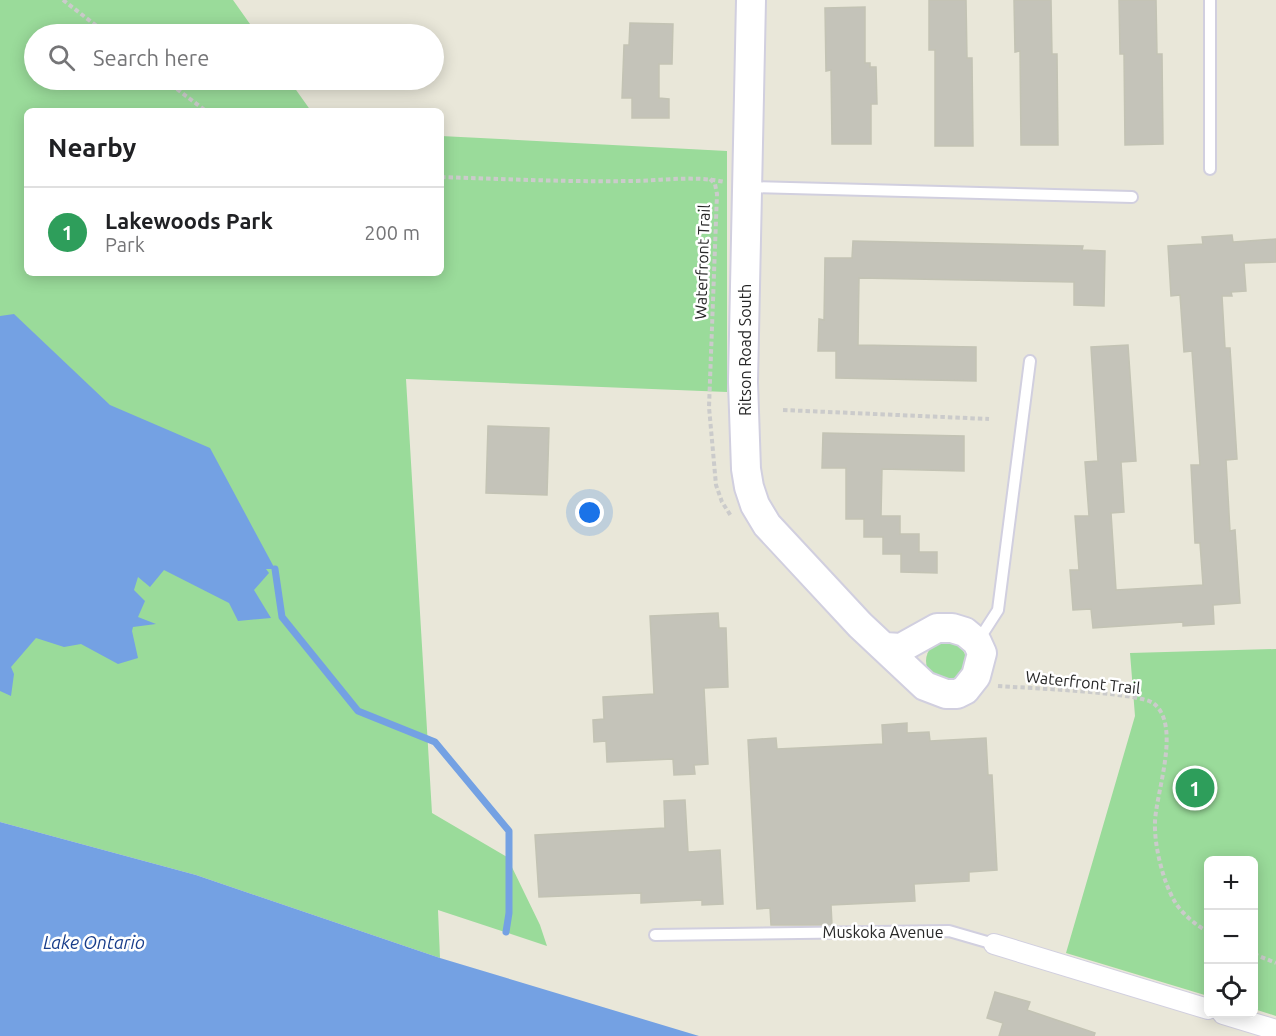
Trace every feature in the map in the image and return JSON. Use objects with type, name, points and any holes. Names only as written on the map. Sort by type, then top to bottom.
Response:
[{"type":"street","name":"Ritson Road South","points":[[751,0],[743,382],[746,469],[749,487],[755,505],[767,525],[860,625],[917,679],[935,691],[957,694],[965,690],[976,676]]},
{"type":"street","points":[[885,647],[901,648],[937,628],[952,628],[965,632],[977,642],[982,653],[976,676]]},
{"type":"street","name":"Muskoka Avenue","points":[[994,944],[1204,1007]]},
{"type":"street","points":[[1236,1018],[1276,1030]]},
{"type":"lane","points":[[1210,0],[1210,169]]},
{"type":"lane","points":[[747,187],[1132,197]]},
{"type":"lane","points":[[977,642],[998,610],[1030,361]]},
{"type":"lane","name":"Muskoka Avenue","points":[[654,935],[949,931],[994,944]]},
{"type":"path","points":[[63,0],[94,24]]},
{"type":"path","points":[[178,90],[202,108]]},
{"type":"path","name":"Waterfront Trail","points":[[444,177],[550,181],[710,179],[715,184],[717,194],[709,407],[716,486],[722,502],[735,522]]},
{"type":"path","points":[[783,410],[989,418]]},
{"type":"path","name":"Waterfront Trail","points":[[976,676],[992,686],[1130,696],[1152,702],[1162,714],[1167,740],[1155,823],[1160,866],[1175,902],[1197,926],[1204,930]]},
{"type":"path","points":[[1258,956],[1276,963]]},
{"type":"green space","points":[[0,0],[233,0],[250,24],[24,24],[24,90],[296,90],[309,108],[24,108],[24,276],[444,276],[444,136],[727,151],[727,392],[406,379],[432,813],[507,857],[540,925],[547,946],[438,910],[440,958],[196,875],[0,822]]},
{"type":"green space","points":[[946,641],[960,647],[966,661],[960,675],[946,681],[932,675],[926,661],[932,647]]},
{"type":"green space","points":[[1276,649],[1276,1016],[1258,1010],[1258,856],[1204,856],[1204,995],[1066,953],[1135,716],[1130,653]]},
{"type":"water","points":[[14,314],[110,405],[210,448],[275,569],[266,569],[269,573],[254,590],[271,618],[238,621],[229,603],[164,570],[150,587],[138,577],[134,590],[145,601],[138,617],[156,624],[133,627],[138,658],[118,664],[81,644],[64,647],[36,638],[11,667],[14,674],[11,696],[0,691],[0,316]]},
{"type":"water","name":"Lake Ontario","points":[[0,822],[196,875],[440,958],[699,1036],[0,1036]]},
{"type":"building","points":[[929,0],[966,0],[967,58],[972,58],[973,146],[935,146],[935,50],[929,50]]},
{"type":"building","points":[[1014,0],[1051,0],[1052,54],[1057,54],[1058,145],[1021,145],[1020,51],[1015,52]]},
{"type":"building","points":[[1119,0],[1156,0],[1157,54],[1162,54],[1163,144],[1125,145],[1124,54],[1120,54]]},
{"type":"building","points":[[865,7],[865,63],[870,63],[870,67],[876,67],[877,104],[871,104],[871,144],[832,144],[831,70],[826,71],[825,8]]},
{"type":"building","points":[[630,23],[673,24],[672,64],[659,64],[659,98],[669,99],[669,118],[632,118],[632,98],[622,98],[624,45],[629,45]]},
{"type":"building","points":[[1232,235],[1233,242],[1276,239],[1276,262],[1244,263],[1246,291],[1231,292],[1232,296],[1222,296],[1225,348],[1230,348],[1237,459],[1226,460],[1230,531],[1235,530],[1240,603],[1213,605],[1214,624],[1183,626],[1183,622],[1093,628],[1091,609],[1073,610],[1070,570],[1079,570],[1075,516],[1089,516],[1085,462],[1098,461],[1091,347],[1128,345],[1136,461],[1121,462],[1124,512],[1111,513],[1116,590],[1203,585],[1200,543],[1195,543],[1191,465],[1200,465],[1192,351],[1184,352],[1180,295],[1171,296],[1168,246],[1203,244],[1202,237]]},
{"type":"building","points":[[853,241],[1083,246],[1082,250],[1105,251],[1104,306],[1074,305],[1074,282],[859,278],[858,345],[976,347],[976,381],[836,378],[836,351],[818,351],[819,319],[824,320],[825,258],[852,258]]},
{"type":"building","points":[[488,426],[549,428],[547,495],[486,493]]},
{"type":"building","points":[[823,433],[964,436],[964,471],[882,469],[881,516],[900,516],[900,534],[919,534],[919,552],[937,552],[937,573],[901,572],[901,554],[883,554],[883,537],[864,537],[864,519],[846,519],[846,468],[822,468]]},
{"type":"building","points":[[718,613],[719,628],[726,628],[728,687],[704,688],[708,764],[694,765],[695,774],[674,775],[673,759],[607,762],[606,741],[594,742],[593,720],[604,719],[603,697],[654,694],[650,616]]},
{"type":"building","points":[[907,723],[907,733],[929,732],[930,741],[986,738],[988,775],[992,775],[997,870],[969,872],[969,881],[914,884],[915,901],[831,905],[832,925],[771,925],[770,908],[757,909],[748,740],[776,738],[777,749],[883,744],[882,725]]},
{"type":"building","points":[[685,800],[688,852],[720,850],[723,904],[702,905],[702,900],[641,903],[641,893],[539,897],[535,835],[665,828],[664,801]]},
{"type":"building","points":[[995,992],[1030,1002],[1027,1010],[1095,1033],[1094,1036],[999,1036],[1003,1023],[987,1018]]},
{"type":"waterway","points":[[275,569],[282,617],[358,711],[435,742],[509,831],[509,913],[506,932]]},
{"type":"place","name":"Lakewoods Park","points":[[1195,788]]}]
